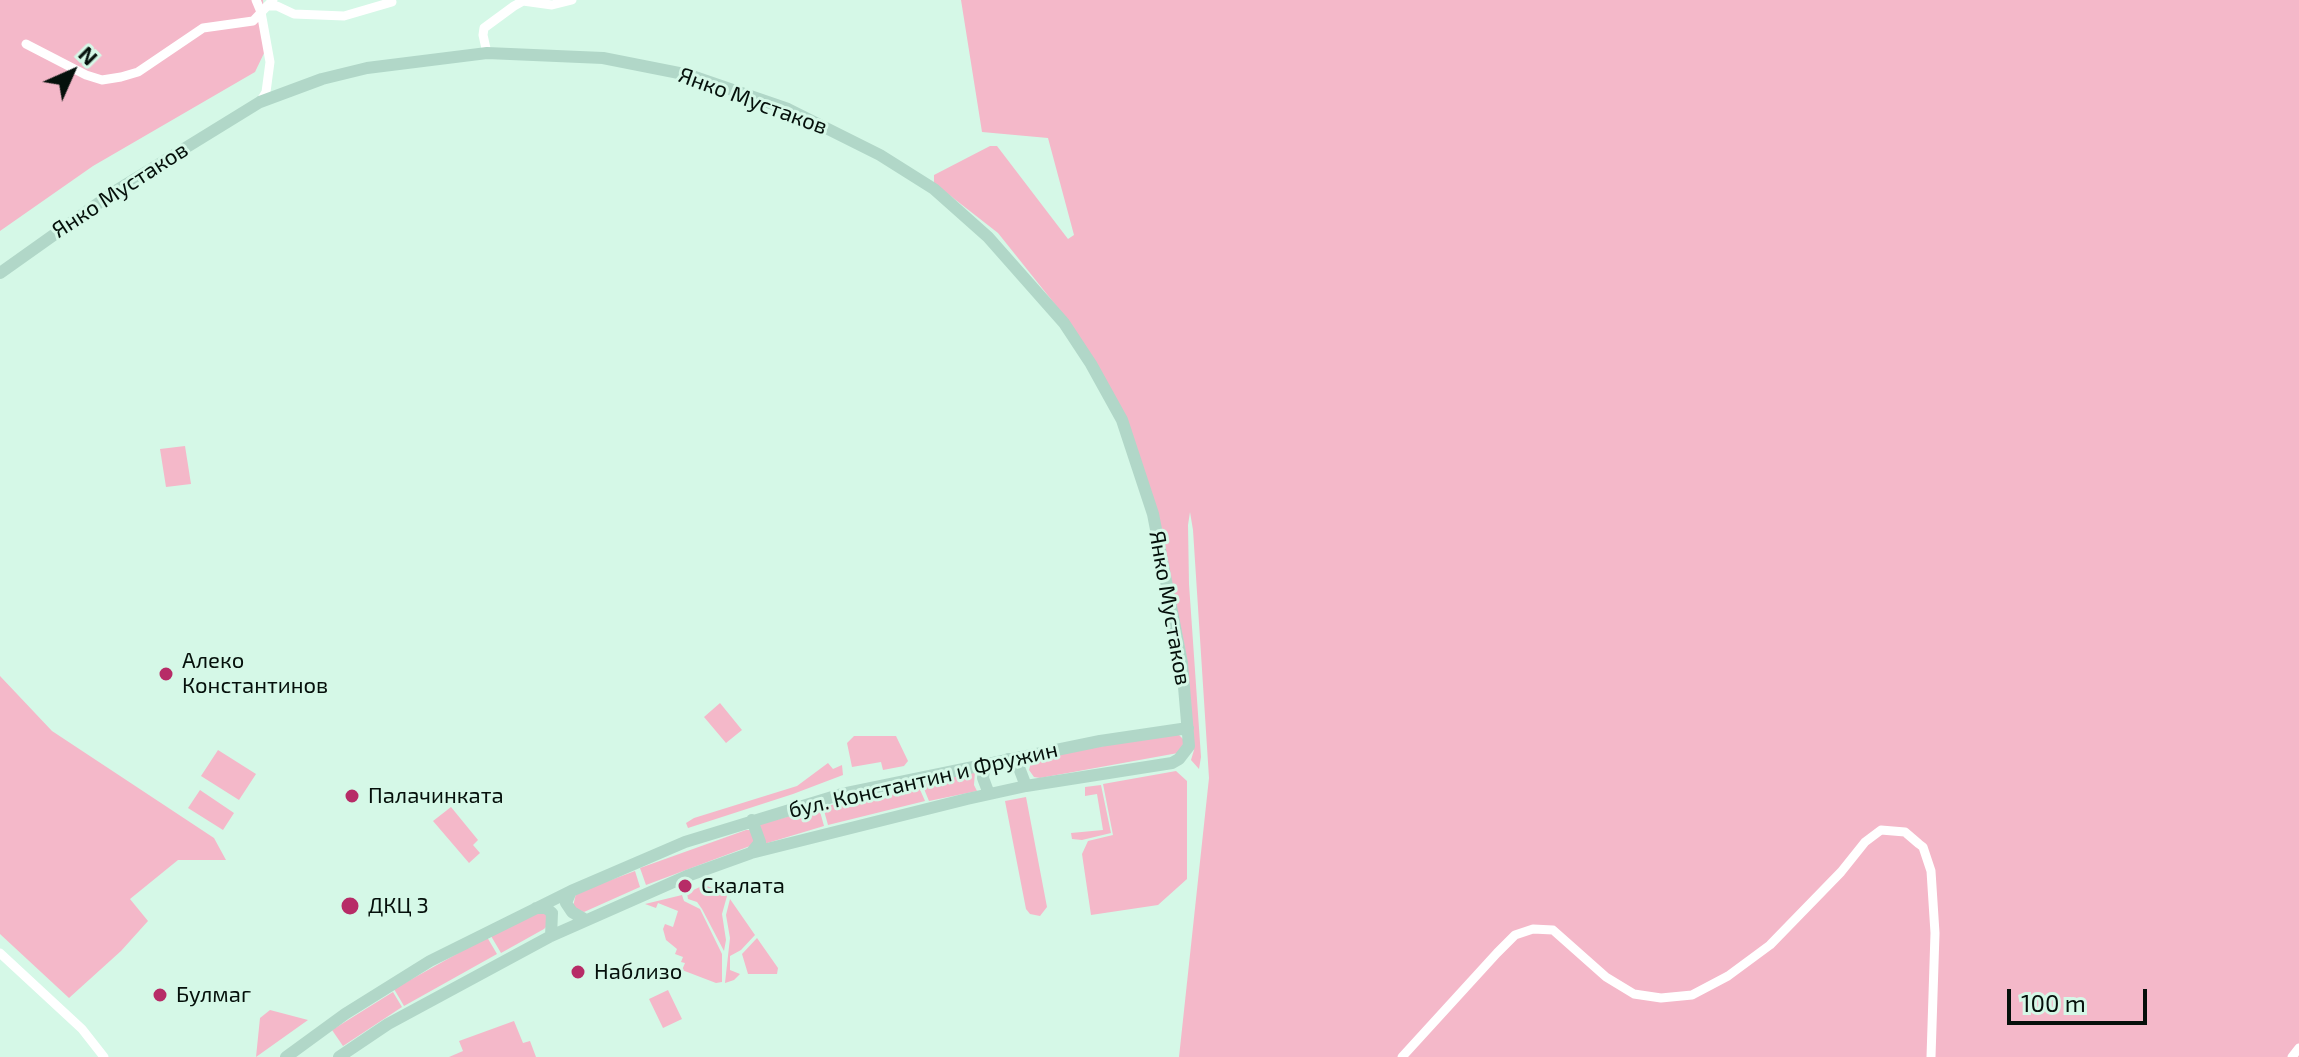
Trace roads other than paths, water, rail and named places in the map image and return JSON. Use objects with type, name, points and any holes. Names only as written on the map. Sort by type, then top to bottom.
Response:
[{"type":"street","points":[[256,0],[294,14],[344,16],[392,2]]},
{"type":"street","points":[[487,53],[484,28],[514,6],[523,1],[534,0],[552,5],[572,0]]},
{"type":"street","points":[[26,44],[102,80],[138,72],[203,28],[253,21],[267,6]]},
{"type":"street","points":[[260,102],[266,92],[270,62],[267,6]]},
{"type":"street","name":"Янко Мустаков","points":[[0,273],[117,190],[260,102],[322,79],[367,68],[487,53],[569,55],[654,66],[725,86],[788,109],[869,149],[934,189],[988,237],[1064,323],[1091,364],[1122,420],[1153,514],[1182,663],[1188,728]]},
{"type":"street","name":"бул. Константин и Фружин","points":[[286,1057],[390,985],[534,908],[685,842],[842,794],[1100,741],[1188,728],[1189,746],[1186,753],[1172,763],[1011,789]]},
{"type":"street","points":[[1008,759],[1021,771],[1026,786]]},
{"type":"street","points":[[985,764],[983,778],[989,794],[1011,789],[1017,784],[1021,771]]},
{"type":"street","name":"бул. Константин и Фружин","points":[[339,1057],[388,1024],[551,936],[687,876],[751,853],[989,794]]},
{"type":"street","points":[[751,853],[760,842],[752,820]]},
{"type":"street","points":[[1402,1057],[1515,935],[1533,929],[1553,930],[1606,977],[1634,994],[1661,998],[1692,995],[1728,976],[1770,945],[1841,872],[1865,842],[1881,830],[1905,832],[1923,847],[1931,871],[1935,933],[1931,1057]]},
{"type":"street","points":[[571,891],[566,903],[572,912],[584,919]]},
{"type":"street","points":[[534,908],[546,908],[552,913],[551,936]]},
{"type":"street","points":[[0,953],[82,1029],[104,1057]]},
{"type":"street","points":[[2292,1057],[2299,1048]]},
{"type":"place","name":"Алеко Константинов","points":[[166,674]]},
{"type":"place","name":"Палачинката","points":[[352,796]]},
{"type":"place","name":"Скалата","points":[[685,886]]},
{"type":"place","name":"ДКЦ 3","points":[[350,906]]},
{"type":"place","name":"Наблизо","points":[[578,972]]},
{"type":"place","name":"Булмаг","points":[[160,995]]}]
